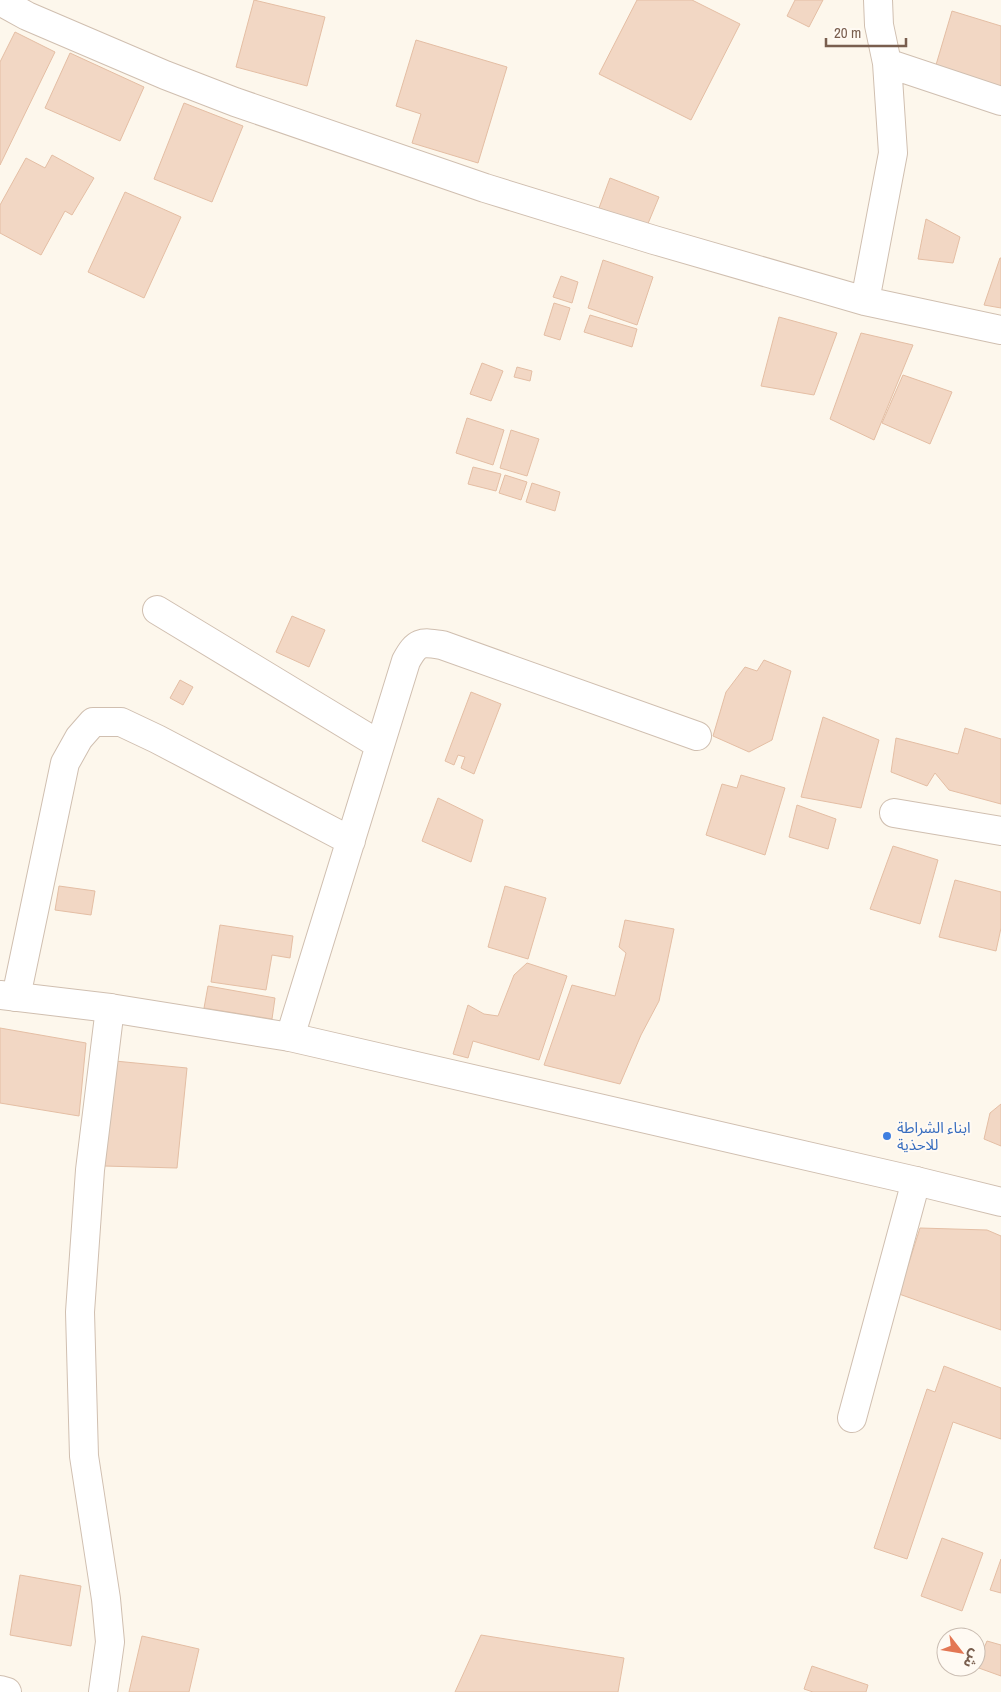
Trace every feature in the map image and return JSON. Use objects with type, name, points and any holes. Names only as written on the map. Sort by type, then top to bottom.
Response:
[{"type":"street","points":[[865,301],[893,153],[887,63],[879,25],[878,0]]},
{"type":"street","points":[[0,2],[27,16],[165,75],[235,102],[494,191],[865,301],[1001,330]]},
{"type":"street","points":[[887,63],[1001,101]]},
{"type":"street","points":[[157,610],[380,745]]},
{"type":"street","points":[[290,1037],[406,661],[413,648],[426,643],[442,645],[697,736]]},
{"type":"street","points":[[351,841],[121,722],[93,722],[79,738],[65,763],[8,996],[110,1008],[290,1037],[1001,1202]]},
{"type":"street","points":[[894,813],[1001,830]]},
{"type":"street","points":[[103,1692],[110,1642],[106,1599],[84,1456],[80,1312],[90,1170],[110,1008]]},
{"type":"street","points":[[852,1418],[916,1181]]},
{"type":"street","points":[[0,1690],[7,1692]]},
{"type":"building","points":[[254,0],[325,17],[307,86],[236,67]]},
{"type":"building","points":[[637,0],[692,0],[740,24],[691,120],[599,74]]},
{"type":"building","points":[[795,0],[823,0],[809,27],[787,16]]},
{"type":"building","points":[[952,11],[1001,26],[1001,100],[933,75]]},
{"type":"building","points":[[15,32],[55,52],[0,165],[0,62]]},
{"type":"building","points":[[416,40],[507,67],[478,163],[412,143],[421,114],[396,106]]},
{"type":"building","points":[[70,53],[144,87],[120,141],[45,108]]},
{"type":"building","points":[[184,103],[243,126],[212,202],[154,179]]},
{"type":"building","points":[[52,155],[94,178],[72,215],[65,211],[41,255],[0,233],[0,205],[26,158],[45,168]]},
{"type":"building","points":[[610,178],[659,197],[647,226],[599,208]]},
{"type":"building","points":[[125,192],[181,217],[144,298],[88,272]]},
{"type":"building","points":[[926,219],[960,237],[953,263],[918,259]]},
{"type":"building","points":[[1001,258],[1001,308],[984,305]]},
{"type":"building","points":[[603,260],[653,277],[637,325],[588,308]]},
{"type":"building","points":[[561,276],[578,282],[572,303],[553,297]]},
{"type":"building","points":[[554,303],[570,308],[560,340],[544,335]]},
{"type":"building","points":[[590,315],[637,329],[632,347],[584,332]]},
{"type":"building","points":[[779,317],[837,333],[814,395],[761,386]]},
{"type":"building","points":[[861,333],[913,345],[874,440],[830,419]]},
{"type":"building","points":[[482,363],[503,371],[491,401],[470,394]]},
{"type":"building","points":[[517,367],[532,371],[530,381],[514,377]]},
{"type":"building","points":[[903,375],[952,392],[930,444],[882,423]]},
{"type":"building","points":[[467,418],[504,430],[493,465],[456,453]]},
{"type":"building","points":[[511,430],[539,439],[527,476],[500,468]]},
{"type":"building","points":[[473,467],[501,474],[496,491],[468,484]]},
{"type":"building","points":[[505,475],[527,482],[521,500],[499,493]]},
{"type":"building","points":[[532,483],[560,492],[555,511],[526,502]]},
{"type":"building","points":[[292,616],[325,630],[309,667],[276,652]]},
{"type":"building","points":[[764,660],[791,671],[772,740],[749,752],[713,736],[726,692],[745,667],[757,671]]},
{"type":"building","points":[[180,680],[193,687],[183,705],[170,698]]},
{"type":"building","points":[[471,692],[501,704],[474,774],[461,768],[465,757],[458,755],[454,765],[445,761]]},
{"type":"building","points":[[823,717],[879,740],[861,808],[801,797]]},
{"type":"building","points":[[965,728],[1001,739],[1001,804],[949,790],[935,773],[927,786],[891,772],[896,738],[958,754]]},
{"type":"building","points":[[741,775],[785,788],[765,855],[706,835],[722,784],[737,788]]},
{"type":"building","points":[[438,798],[483,820],[471,862],[422,841]]},
{"type":"building","points":[[797,805],[836,819],[828,849],[789,837]]},
{"type":"building","points":[[893,846],[938,860],[920,924],[870,909]]},
{"type":"building","points":[[955,880],[1001,892],[1001,928],[996,951],[939,937]]},
{"type":"building","points":[[59,886],[95,891],[91,915],[55,910]]},
{"type":"building","points":[[505,886],[546,898],[528,959],[488,947]]},
{"type":"building","points":[[625,920],[674,929],[659,1001],[641,1035],[620,1084],[544,1065],[572,985],[615,996],[626,953],[619,947]]},
{"type":"building","points":[[220,925],[293,936],[290,958],[272,955],[266,990],[211,982]]},
{"type":"building","points":[[527,963],[567,976],[539,1060],[473,1041],[468,1058],[453,1054],[468,1005],[484,1014],[498,1016],[514,975]]},
{"type":"building","points":[[208,986],[275,998],[272,1019],[204,1008]]},
{"type":"building","points":[[0,1028],[86,1043],[79,1116],[0,1103]]},
{"type":"building","points":[[115,1061],[187,1068],[177,1168],[104,1166]]},
{"type":"building","points":[[1001,1104],[1001,1146],[984,1139],[990,1113]]},
{"type":"building","points":[[920,1228],[987,1230],[1001,1236],[1001,1330],[899,1294]]},
{"type":"building","points":[[944,1366],[1001,1388],[1001,1439],[953,1422],[907,1559],[874,1548],[927,1389],[935,1392]]},
{"type":"building","points":[[942,1538],[983,1553],[962,1611],[921,1596]]},
{"type":"building","points":[[1001,1559],[1001,1593],[990,1590]]},
{"type":"building","points":[[20,1575],[81,1586],[71,1646],[10,1635]]},
{"type":"building","points":[[481,1635],[624,1658],[618,1692],[455,1692]]},
{"type":"building","points":[[142,1636],[199,1649],[189,1692],[129,1692]]},
{"type":"building","points":[[987,1641],[1001,1645],[1001,1676],[986,1671]]},
{"type":"building","points":[[812,1666],[868,1685],[866,1692],[813,1692],[804,1689]]},
{"type":"place","name":"ابناء الشراطة للاحذية","points":[[887,1136]]}]
